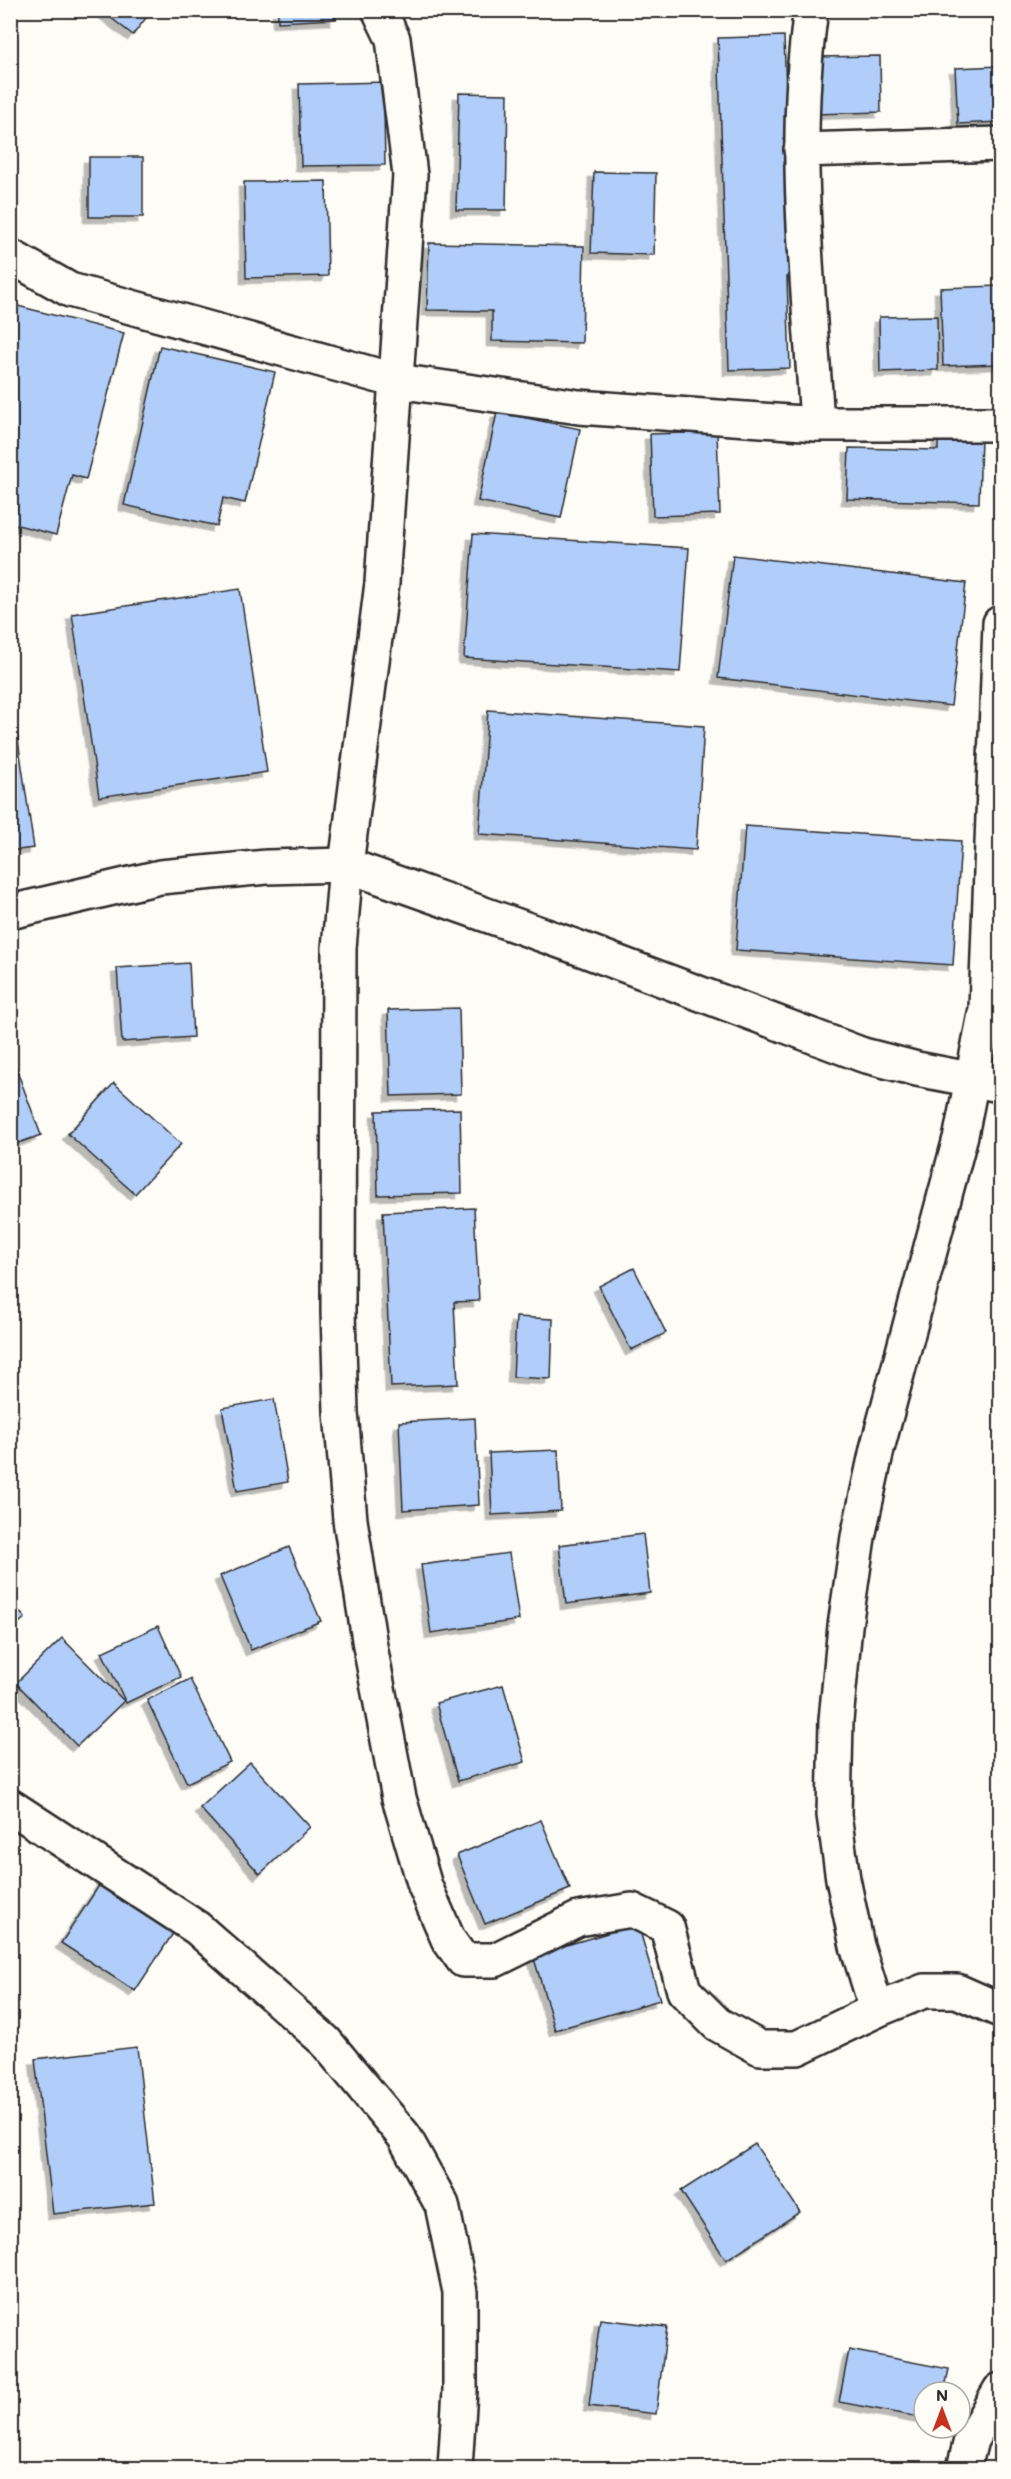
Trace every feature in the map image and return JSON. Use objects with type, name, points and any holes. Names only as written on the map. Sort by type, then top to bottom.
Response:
[{"type":"street","points":[[379,10],[393,39],[410,175],[382,583],[346,865],[339,948],[338,1312],[341,1412],[349,1509],[370,1646],[399,1798],[425,1886],[448,1938],[463,1960],[495,1960],[578,1919],[632,1910],[667,1927],[684,1991],[717,2024],[760,2048],[797,2048],[877,2010],[924,1991],[957,1991],[1000,2010]]},
{"type":"street","points":[[811,10],[807,40],[801,150],[817,424]]},
{"type":"street","points":[[801,150],[1000,144]]},
{"type":"street","points":[[10,256],[70,290],[397,381],[579,407],[817,424],[1000,424]]},
{"type":"street","points":[[877,2010],[857,1946],[845,1890],[834,1815],[836,1720],[845,1626],[858,1537],[877,1449],[961,1135],[987,1083],[986,1009],[1000,623]]},
{"type":"street","points":[[10,912],[160,877],[267,867],[346,865],[571,945],[863,1055],[987,1083]]},
{"type":"street","points":[[10,1806],[197,1928],[325,2041],[404,2136],[442,2205],[460,2292],[460,2390],[455,2469]]},
{"type":"street","points":[[964,2469],[971,2440],[1000,2390]]},
{"type":"building","points":[[101,10],[152,10],[133,35]]},
{"type":"building","points":[[278,10],[336,10],[336,19],[278,22]]},
{"type":"building","points":[[784,36],[789,179],[798,277],[787,277],[790,368],[729,370],[718,38]]},
{"type":"building","points":[[880,56],[881,112],[816,114],[815,57]]},
{"type":"building","points":[[1000,66],[1000,122],[958,124],[955,68]]},
{"type":"building","points":[[388,82],[388,107],[384,107],[385,165],[301,166],[299,84]]},
{"type":"building","points":[[459,93],[508,94],[506,210],[456,210]]},
{"type":"building","points":[[89,157],[143,157],[143,217],[89,217]]},
{"type":"building","points":[[594,172],[656,173],[654,255],[591,253]]},
{"type":"building","points":[[326,181],[328,276],[246,278],[244,182]]},
{"type":"building","points":[[429,243],[584,246],[582,343],[492,341],[492,311],[427,310]]},
{"type":"building","points":[[1000,286],[1000,364],[943,366],[940,288]]},
{"type":"building","points":[[10,304],[124,333],[86,479],[72,475],[56,535],[10,523]]},
{"type":"building","points":[[937,316],[938,370],[880,372],[879,317]]},
{"type":"building","points":[[160,346],[275,372],[245,503],[223,498],[217,526],[124,505]]},
{"type":"building","points":[[497,412],[580,429],[561,518],[478,501]]},
{"type":"building","points":[[717,432],[720,514],[653,516],[650,434]]},
{"type":"building","points":[[938,438],[981,438],[979,503],[847,499],[849,448],[938,450]]},
{"type":"building","points":[[473,534],[689,548],[680,672],[464,658]]},
{"type":"building","points":[[733,555],[966,583],[951,706],[718,678]]},
{"type":"building","points":[[240,589],[267,772],[99,797],[72,614]]},
{"type":"building","points":[[10,686],[34,848],[10,851]]},
{"type":"building","points":[[488,710],[704,726],[696,850],[479,834]]},
{"type":"building","points":[[745,826],[961,841],[953,965],[736,950]]},
{"type":"building","points":[[189,963],[193,1037],[122,1042],[117,968]]},
{"type":"building","points":[[459,1008],[461,1094],[391,1096],[388,1010]]},
{"type":"building","points":[[10,1052],[41,1135],[10,1146]]},
{"type":"building","points":[[114,1083],[181,1144],[135,1194],[68,1134]]},
{"type":"building","points":[[460,1109],[462,1193],[378,1195],[376,1111]]},
{"type":"building","points":[[474,1208],[479,1301],[454,1302],[458,1384],[391,1387],[383,1212]]},
{"type":"building","points":[[634,1268],[666,1333],[631,1350],[599,1286]]},
{"type":"building","points":[[516,1317],[553,1319],[551,1379],[513,1377]]},
{"type":"building","points":[[274,1399],[288,1482],[237,1491],[222,1408]]},
{"type":"building","points":[[475,1418],[479,1505],[403,1510],[399,1422]]},
{"type":"building","points":[[558,1450],[561,1511],[492,1515],[489,1453]]},
{"type":"building","points":[[643,1534],[650,1593],[566,1604],[559,1545]]},
{"type":"building","points":[[289,1547],[321,1621],[251,1650],[220,1576]]},
{"type":"building","points":[[509,1553],[519,1620],[431,1633],[421,1565]]},
{"type":"building","points":[[10,1600],[25,1618],[10,1630]]},
{"type":"building","points":[[158,1626],[181,1677],[126,1703],[102,1652]]},
{"type":"building","points":[[62,1638],[124,1701],[77,1746],[16,1683]]},
{"type":"building","points":[[190,1679],[230,1762],[187,1783],[147,1700]]},
{"type":"building","points":[[503,1685],[525,1762],[458,1781],[436,1703]]},
{"type":"building","points":[[250,1762],[310,1827],[260,1874],[200,1808]]},
{"type":"building","points":[[541,1820],[570,1889],[485,1924],[457,1855]]},
{"type":"building","points":[[104,1878],[178,1926],[135,1991],[61,1943]]},
{"type":"building","points":[[638,1924],[660,2000],[555,2030],[533,1955]]},
{"type":"building","points":[[137,2047],[155,2203],[53,2214],[35,2059]]},
{"type":"building","points":[[755,2144],[800,2212],[726,2260],[681,2191]]},
{"type":"building","points":[[600,2319],[667,2327],[656,2414],[589,2406]]},
{"type":"building","points":[[849,2350],[949,2369],[947,2380],[912,2380],[912,2416],[839,2402]]},
{"type":"building","points":[[10,2450],[13,2450],[15,2468],[10,2468]]}]
